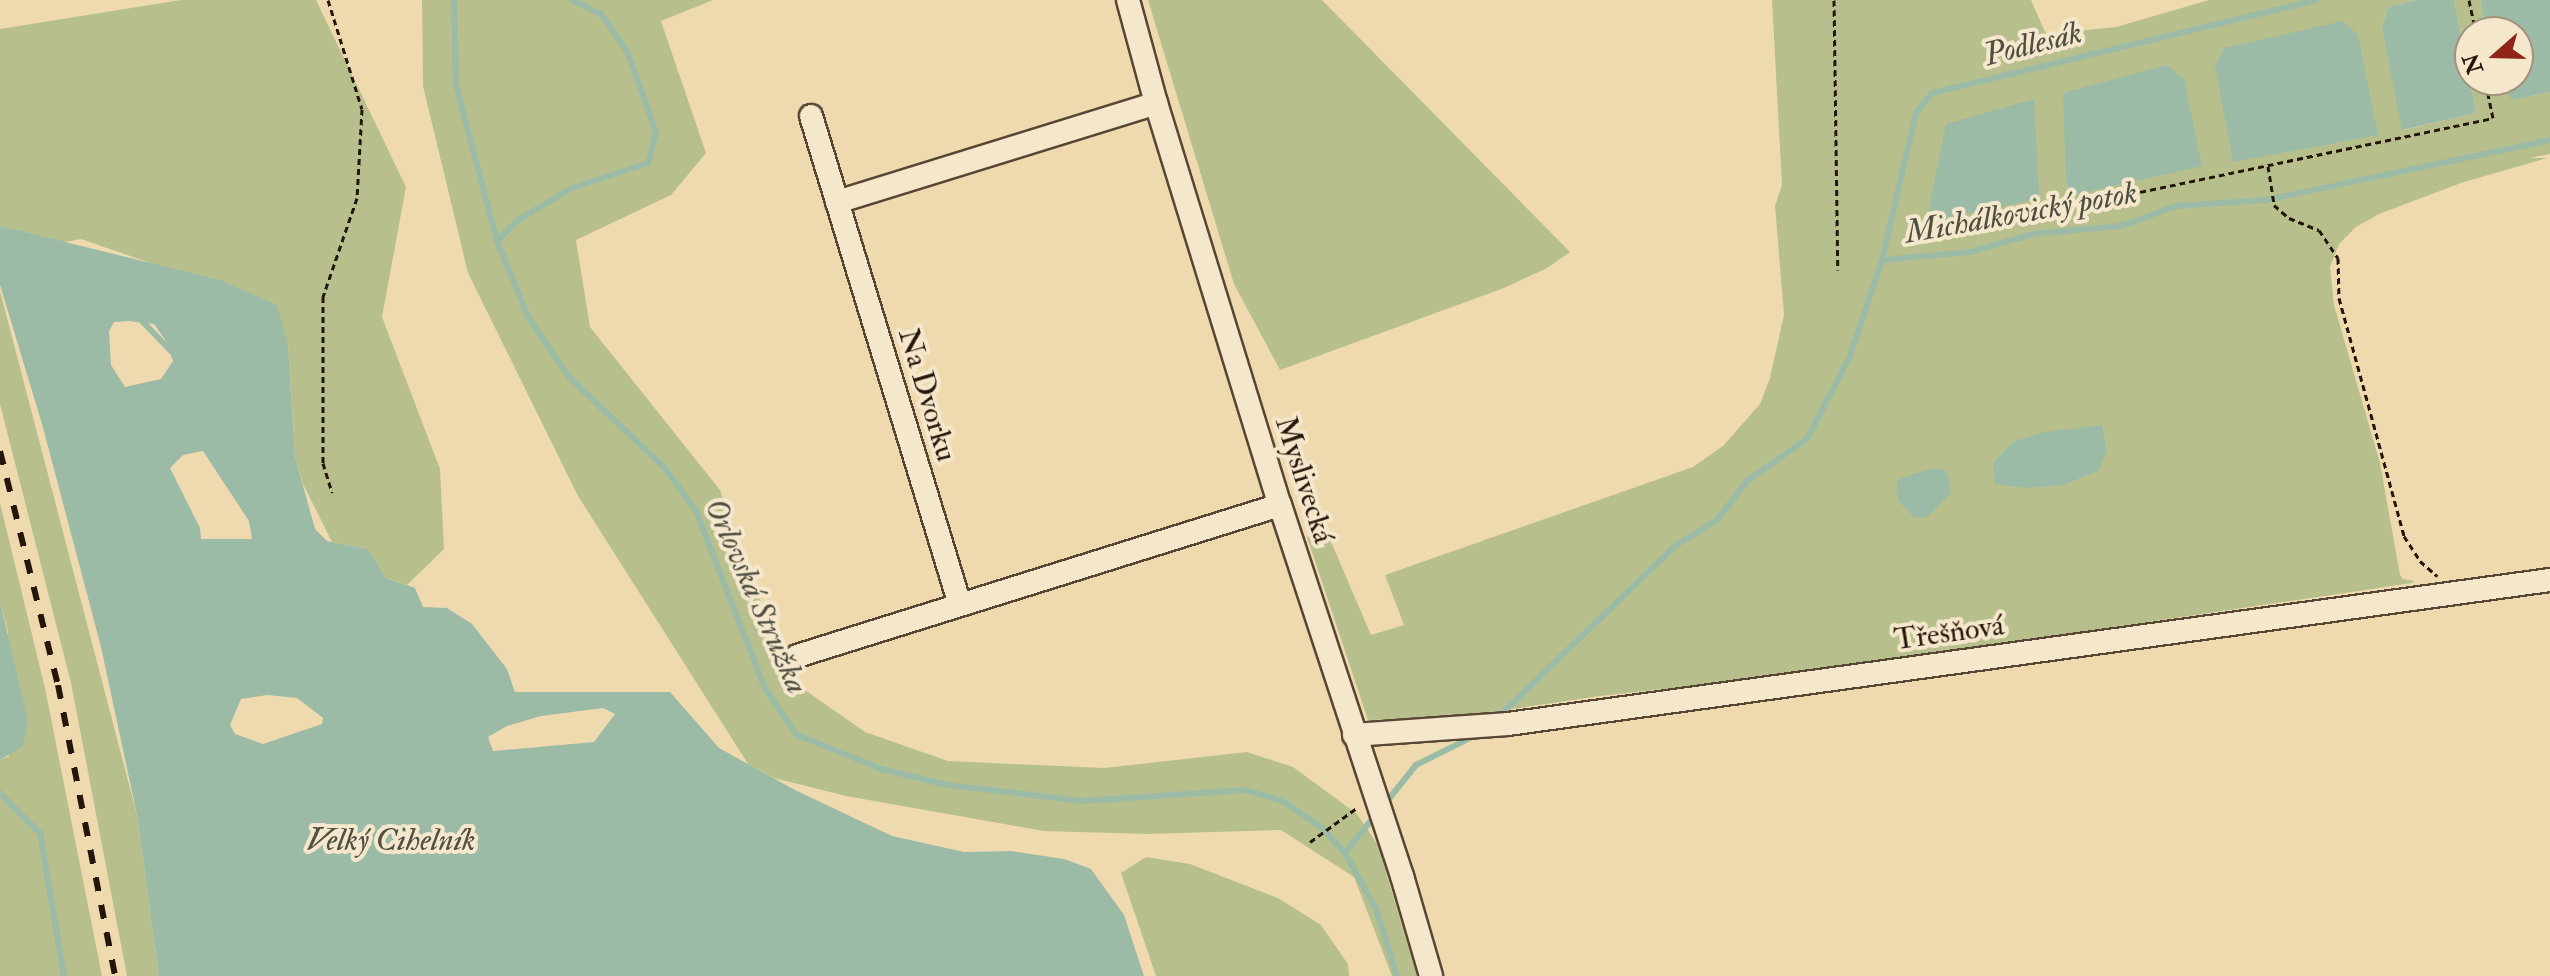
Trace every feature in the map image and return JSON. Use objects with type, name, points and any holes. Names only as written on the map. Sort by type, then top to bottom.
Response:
[{"type":"street","name":"Myslivecká","points":[[1128,0],[1156,103],[1280,505],[1389,837],[1431,976]]},
{"type":"street","points":[[837,202],[1156,103]]},
{"type":"street","name":"Na Dvorku","points":[[811,116],[960,605]]},
{"type":"street","points":[[797,656],[1280,505]]},
{"type":"street","name":"Třešňová","points":[[1354,735],[1508,724],[2550,580]]},
{"type":"path","points":[[328,0],[362,109],[357,198],[323,297],[323,463],[332,493]]},
{"type":"path","points":[[1834,0],[1838,270]]},
{"type":"path","points":[[1925,237],[2493,118],[2488,96]]},
{"type":"path","points":[[2268,166],[2274,205],[2289,218],[2319,230],[2338,258],[2339,298],[2404,536],[2420,561],[2458,593]]},
{"type":"path","points":[[1310,842],[1337,825]]},
{"type":"shaded area","points":[[181,0],[316,0],[406,187],[382,317],[440,469],[444,549],[407,585],[386,578],[368,549],[332,542],[303,484],[295,457],[288,345],[220,280],[159,266],[81,239],[61,243],[0,226],[0,29]]},
{"type":"shaded area","points":[[422,0],[713,0],[661,21],[706,153],[671,195],[576,240],[590,327],[720,490],[789,679],[865,732],[948,761],[1104,768],[1247,752],[1293,767],[1357,814],[1378,845],[1417,976],[1392,976],[1354,877],[1281,830],[1148,834],[1044,831],[846,796],[774,778],[748,764],[578,496],[468,273],[423,86]]},
{"type":"shaded area","points":[[1148,0],[1322,0],[1570,252],[1547,268],[1504,288],[1280,370],[1234,284]]},
{"type":"shaded area","points":[[1772,0],[2031,0],[2046,34],[2116,27],[2209,0],[2416,0],[2388,7],[2382,28],[2403,130],[2476,113],[2473,96],[2510,96],[2513,100],[2550,92],[2550,154],[2530,158],[2547,158],[2461,183],[2379,214],[2356,227],[2339,244],[2330,267],[2334,305],[2380,463],[2400,575],[2403,579],[2414,581],[2412,583],[1783,676],[1600,696],[1464,716],[1368,720],[1307,537],[1326,530],[1371,635],[1404,625],[1385,575],[1693,467],[1723,446],[1760,404],[1770,378],[1784,315],[1775,206],[1782,185]],"holes":[[[2101,425],[2107,450],[1993,463],[2012,442]]]},
{"type":"shaded area","points":[[2454,0],[2480,0],[2484,16],[2457,16]]},
{"type":"shaded area","points":[[0,291],[137,815],[159,976],[127,976],[71,683],[0,404]]},
{"type":"shaded area","points":[[0,503],[45,688],[102,976],[0,976],[0,760],[9,756],[8,632],[0,601]]},
{"type":"shaded area","points":[[1146,857],[1190,864],[1278,898],[1321,925],[1348,964],[1349,976],[1156,976],[1121,873]]},
{"type":"water","points":[[2416,0],[2454,0],[2457,16],[2454,16],[2454,96],[2473,96],[2476,113],[2402,130],[2382,28],[2388,7]]},
{"type":"water","points":[[2480,0],[2550,0],[2550,92],[2534,95],[2534,16],[2484,16]]},
{"type":"water","points":[[2343,21],[2358,35],[2378,135],[2233,162],[2215,66],[2224,48]]},
{"type":"water","points":[[2167,65],[2184,79],[2202,166],[2073,195],[2066,182],[2063,93]]},
{"type":"water","points":[[2509,96],[2532,96],[2513,100]]},
{"type":"water","points":[[2034,99],[2039,194],[2032,200],[1926,222],[1946,124]]},
{"type":"water","name":"Velký Cihelník","points":[[0,226],[220,280],[277,305],[288,345],[295,457],[315,529],[327,541],[368,549],[386,578],[415,588],[423,607],[447,608],[472,624],[507,669],[515,692],[670,692],[719,748],[795,790],[892,836],[964,852],[1011,851],[1064,859],[1091,869],[1124,915],[1144,976],[159,976],[137,815],[101,647],[42,424],[0,285]],"holes":[[[114,322],[154,324],[166,341],[173,361],[161,379],[125,387],[111,365],[109,331]],[[203,451],[249,521],[252,539],[201,539],[200,528],[170,468],[183,455]],[[267,695],[297,698],[323,718],[322,724],[263,744],[235,734],[230,725],[241,699]],[[603,708],[615,714],[594,742],[493,751],[488,737],[507,726],[541,716]]]},
{"type":"water","points":[[2102,425],[2107,450],[2098,471],[2063,485],[2027,488],[1995,484],[1993,463],[2012,442],[2045,432]]},
{"type":"water","points":[[1930,469],[1944,469],[1949,477],[1951,493],[1926,518],[1914,517],[1900,503],[1896,490],[1898,479]]},
{"type":"water","points":[[0,601],[28,722],[23,746],[0,760]]},
{"type":"waterway","points":[[454,0],[456,85],[497,241]]},
{"type":"waterway","name":"Orlovská Stružka","points":[[572,0],[601,14],[628,53],[656,133],[648,163],[572,188],[518,220],[497,241],[529,319],[570,378],[665,468],[696,511],[765,689],[797,735],[882,769],[947,785],[1083,801],[1245,790],[1281,800],[1320,826],[1345,853],[1376,909],[1397,976]]},
{"type":"waterway","name":"Podlesák","points":[[1882,260],[1916,113],[1932,93],[2316,0]]},
{"type":"waterway","name":"Michálkovický potok","points":[[1496,719],[1675,546],[1717,520],[1748,480],[1807,439],[1849,358],[1882,260],[1970,252],[2033,234],[2121,226],[2176,206],[2266,200],[2550,140]]},
{"type":"waterway","points":[[138,317],[175,355]]},
{"type":"waterway","name":"Michálkovický potok","points":[[1384,805],[1416,765],[1478,734]]},
{"type":"waterway","points":[[0,793],[40,833],[64,976]]},
{"type":"waterway","name":"Michálkovický potok","points":[[1345,853],[1377,813]]},
{"type":"railway","points":[[0,451],[58,685],[115,976]]}]
